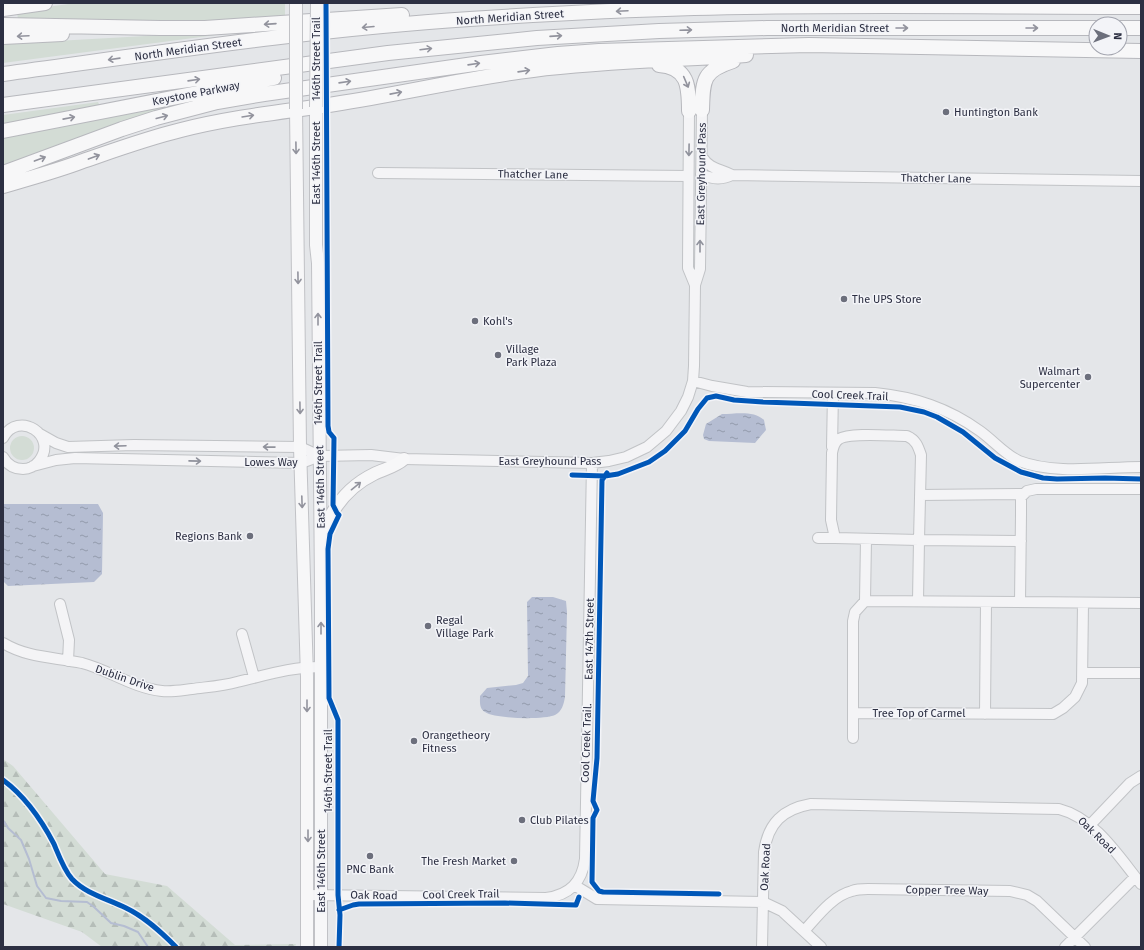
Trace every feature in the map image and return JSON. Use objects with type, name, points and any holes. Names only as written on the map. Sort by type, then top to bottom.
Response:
[{"type":"highway","points":[[3,9],[45,3]]},
{"type":"highway","points":[[661,9],[739,3]]},
{"type":"highway","name":"North Meridian Street","points":[[3,74],[261,39],[453,20],[661,9],[783,6],[1141,7]]},
{"type":"highway","points":[[3,25],[160,28],[228,27],[391,16],[561,14]]},
{"type":"highway","points":[[3,38],[160,28]]},
{"type":"highway","name":"North Meridian Street","points":[[3,105],[388,53],[537,38],[705,29],[1088,28]]},
{"type":"highway","points":[[1128,28],[1141,28]]},
{"type":"highway","points":[[3,173],[122,129],[201,106],[264,94],[558,54],[599,51],[809,45],[1141,51]]},
{"type":"highway","points":[[3,186],[180,130],[229,120],[316,107],[484,77],[533,70],[598,64],[746,55],[918,48]]},
{"type":"highway","name":"Keystone Parkway","points":[[3,131],[279,77],[388,53]]},
{"type":"highway","points":[[695,110],[710,72],[716,67],[746,55]]},
{"type":"highway","points":[[598,64],[656,64],[674,68],[681,74],[686,82],[695,110]]},
{"type":"main road","name":"East 146th Street","points":[[296,3],[300,447],[307,667],[307,947]]},
{"type":"main road","name":"East 146th Street","points":[[317,3],[316,245],[318,263],[320,456],[321,947]]},
{"type":"main road","points":[[320,541],[332,513],[340,501],[350,491],[369,477],[396,466],[404,459]]},
{"type":"street","name":"East Greyhound Pass","points":[[320,456],[371,454],[404,459],[592,463],[609,461],[633,454],[647,447],[661,436],[672,425],[681,411],[688,397],[693,381],[695,285],[700,269],[700,174],[702,156],[695,110]]},
{"type":"street","name":"East Greyhound Pass","points":[[695,110],[688,176],[688,268],[695,285]]},
{"type":"street","name":"Thatcher Lane","points":[[702,156],[705,162],[713,168],[732,175]]},
{"type":"street","name":"Thatcher Lane","points":[[378,173],[688,176]]},
{"type":"street","name":"Thatcher Lane","points":[[700,174],[711,178],[725,178],[732,175],[1141,181]]},
{"type":"street","points":[[693,381],[747,392],[875,393],[894,395],[928,403],[943,409],[971,424],[995,445],[1018,460],[1033,465],[1056,468],[1103,469],[1141,467]]},
{"type":"street","points":[[833,393],[831,520],[835,538]]},
{"type":"street","name":"Lowes Way","points":[[4,434],[16,426],[24,425],[32,427],[40,434],[56,443],[68,447],[140,445],[300,447],[320,456]]},
{"type":"street","points":[[33,466],[41,460],[44,449],[43,438],[40,434]]},
{"type":"street","points":[[832,453],[834,445],[838,440],[845,436],[907,436],[913,439],[918,446],[920,455],[918,601]]},
{"type":"street","name":"Lowes Way","points":[[4,460],[20,469],[56,460],[75,458],[301,463],[320,456]]},
{"type":"street","name":"East 147th Street","points":[[574,885],[582,872],[585,859],[592,463]]},
{"type":"street","points":[[1020,602],[1021,498],[1027,491],[1036,489],[1141,489]]},
{"type":"street","points":[[920,495],[1024,494]]},
{"type":"street","points":[[818,538],[1021,541]]},
{"type":"street","points":[[853,738],[853,620],[855,612],[865,601],[866,539]]},
{"type":"street","points":[[865,601],[1141,603]]},
{"type":"street","points":[[985,714],[986,602]]},
{"type":"street","name":"Tree Top of Carmel","points":[[853,713],[1053,714],[1063,708],[1075,697],[1082,683],[1083,603]]},
{"type":"street","points":[[60,604],[69,640],[68,661]]},
{"type":"street","points":[[242,634],[254,677]]},
{"type":"street","name":"Dublin Drive","points":[[3,643],[16,651],[27,654],[87,664],[143,687],[162,691],[206,688],[279,671],[307,667],[321,667]]},
{"type":"street","points":[[1083,673],[1141,673]]},
{"type":"street","points":[[1090,825],[1130,783],[1141,776]]},
{"type":"street","name":"Oak Road","points":[[308,895],[546,898],[555,897],[562,894],[574,885],[593,898],[597,899],[763,902],[764,852],[766,840],[770,830],[774,823],[787,812],[811,804],[1046,808],[1068,811],[1090,825],[1114,849],[1138,880]]},
{"type":"street","points":[[1065,947],[1138,880]]},
{"type":"street","name":"Copper Tree Way","points":[[804,931],[830,904],[851,891],[868,888],[1010,891],[1026,895],[1037,901],[1085,947]]},
{"type":"street","points":[[762,947],[763,902],[782,911],[821,947]]},
{"type":"green space","points":[[76,3],[285,3],[285,16],[217,21],[18,20],[17,11]]},
{"type":"green space","points":[[216,32],[216,35],[3,63],[3,44]]},
{"type":"green space","points":[[98,102],[100,106],[3,126],[3,115]]},
{"type":"green space","points":[[162,105],[162,110],[3,168],[3,137]]},
{"type":"green space","points":[[17,436],[27,436],[34,443],[34,453],[27,460],[17,460],[10,453],[10,443]]},
{"type":"green space","points":[[3,759],[13,766],[105,874],[167,886],[235,945],[296,944],[295,947],[102,947],[82,932],[3,904]]},
{"type":"water","points":[[744,413],[755,415],[764,420],[766,430],[755,443],[709,441],[704,439],[703,435],[706,424],[722,414]]},
{"type":"water","points":[[3,504],[98,504],[103,513],[102,574],[94,582],[8,586],[3,581]]},
{"type":"water","points":[[532,597],[553,597],[566,601],[565,697],[563,705],[557,714],[541,718],[520,718],[490,714],[483,711],[480,705],[480,696],[487,688],[523,683],[528,676],[527,602]]},
{"type":"waterway","points":[[3,820],[8,828],[21,840],[29,859],[37,886],[46,898],[61,901],[87,902],[111,923],[124,926],[138,932],[148,947]]},
{"type":"cycle path","name":"146th Street Trail","points":[[326,3],[328,426],[329,432],[334,438],[333,505],[339,515],[330,534],[328,549],[329,698],[338,720],[339,947]]},
{"type":"cycle path","name":"Cool Creek Trail","points":[[572,475],[605,476],[618,474],[649,462],[665,451],[685,431],[698,409],[707,398],[716,396],[734,400],[763,402],[900,407],[924,412],[937,417],[963,432],[995,458],[1021,472],[1043,478],[1057,479],[1141,479]]},
{"type":"cycle path","name":"Cool Creek Trail.","points":[[607,473],[602,480],[597,758],[593,801],[597,810],[593,818],[592,882],[599,891],[603,892],[719,894]]},
{"type":"cycle path","points":[[3,780],[26,801],[38,817],[54,844],[64,867],[72,879],[84,889],[140,916],[159,930],[176,947]]},
{"type":"cycle path","name":"Cool Creek Trail","points":[[339,910],[359,904],[505,903],[576,905],[579,897]]},
{"type":"place","name":"Huntington Bank","points":[[946,112]]},
{"type":"place","name":"The UPS Store","points":[[844,299]]},
{"type":"place","name":"Kohl's","points":[[475,321]]},
{"type":"place","name":"Village Park Plaza","points":[[498,355]]},
{"type":"place","name":"Walmart Supercenter","points":[[1088,377]]},
{"type":"place","name":"Regions Bank","points":[[250,536]]},
{"type":"place","name":"Regal Village Park","points":[[428,626]]},
{"type":"place","name":"Orangetheory Fitness","points":[[414,741]]},
{"type":"place","name":"Club Pilates","points":[[522,820]]},
{"type":"place","name":"PNC Bank","points":[[370,856]]},
{"type":"place","name":"The Fresh Market","points":[[514,861]]}]
